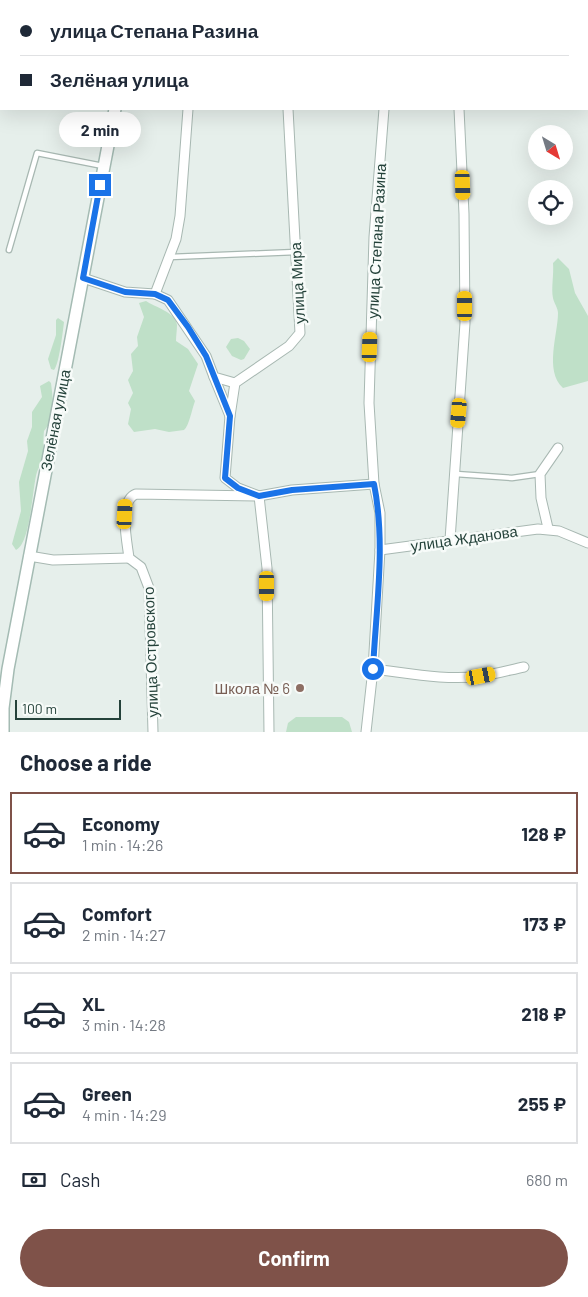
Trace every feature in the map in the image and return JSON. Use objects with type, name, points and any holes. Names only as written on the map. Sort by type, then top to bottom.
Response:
[{"type":"street","name":"Зелёная улица","points":[[3,732],[2,708],[8,669],[115,110]]},
{"type":"street","points":[[155,294],[170,257],[180,216],[188,110]]},
{"type":"street","name":"улица Мира","points":[[235,383],[289,346],[300,334],[288,110]]},
{"type":"street","name":"улица Степана Разина","points":[[366,732],[373,669],[380,550],[380,513],[374,484],[369,403],[374,237],[384,110]]},
{"type":"street","points":[[450,540],[465,323],[464,214],[459,110]]},
{"type":"street","points":[[83,278],[125,292],[155,294],[168,300],[206,356],[230,416]]},
{"type":"street","points":[[214,377],[235,383],[230,416],[225,488],[219,495]]},
{"type":"street","points":[[548,528],[541,498],[540,474],[558,448]]},
{"type":"street","points":[[225,478],[238,488],[259,496]]},
{"type":"street","points":[[29,556],[52,560],[129,558],[125,514],[126,502],[130,496],[136,494],[259,496],[292,490],[374,484]]},
{"type":"street","points":[[259,496],[266,568],[269,732]]},
{"type":"street","name":"улица Жданова","points":[[380,550],[548,528],[588,543]]},
{"type":"street","name":"улица Островского","points":[[129,558],[141,567],[149,588],[153,732]]},
{"type":"street","points":[[373,669],[457,677],[481,676],[524,667]]},
{"type":"lane","points":[[9,250],[37,153],[104,166]]},
{"type":"lane","points":[[170,257],[296,252]]},
{"type":"lane","points":[[456,474],[512,478],[540,474]]},
{"type":"green space","points":[[558,258],[569,269],[575,293],[588,316],[588,381],[563,388],[557,381],[553,362],[558,313],[552,294],[553,263]]},
{"type":"green space","points":[[146,301],[169,313],[176,320],[176,341],[188,349],[198,364],[189,391],[195,401],[184,430],[169,432],[155,429],[134,432],[128,424],[131,409],[128,403],[133,393],[128,380],[133,371],[131,354],[138,346],[137,337],[144,317],[139,303]]},
{"type":"green space","points":[[58,318],[64,322],[59,355],[54,370],[51,369],[48,359],[56,335],[56,320]]},
{"type":"green space","points":[[238,338],[244,341],[250,349],[244,359],[241,360],[232,356],[226,347],[231,339]]},
{"type":"green space","points":[[49,381],[51,383],[52,415],[44,431],[43,458],[35,480],[28,526],[21,545],[16,550],[12,544],[21,511],[19,482],[28,451],[27,441],[32,427],[32,412],[42,397],[40,386]]},
{"type":"green space","points":[[296,717],[342,717],[349,722],[352,732],[286,732],[288,723]]},
{"type":"place","name":"Школа № 6","points":[[300,688]]},
{"type":"route","points":[[100,185],[83,278],[125,292],[155,294],[168,300],[188,327],[206,356],[230,416],[225,478],[238,488],[259,496],[292,490],[374,484],[380,513],[380,550],[373,669]]}]
